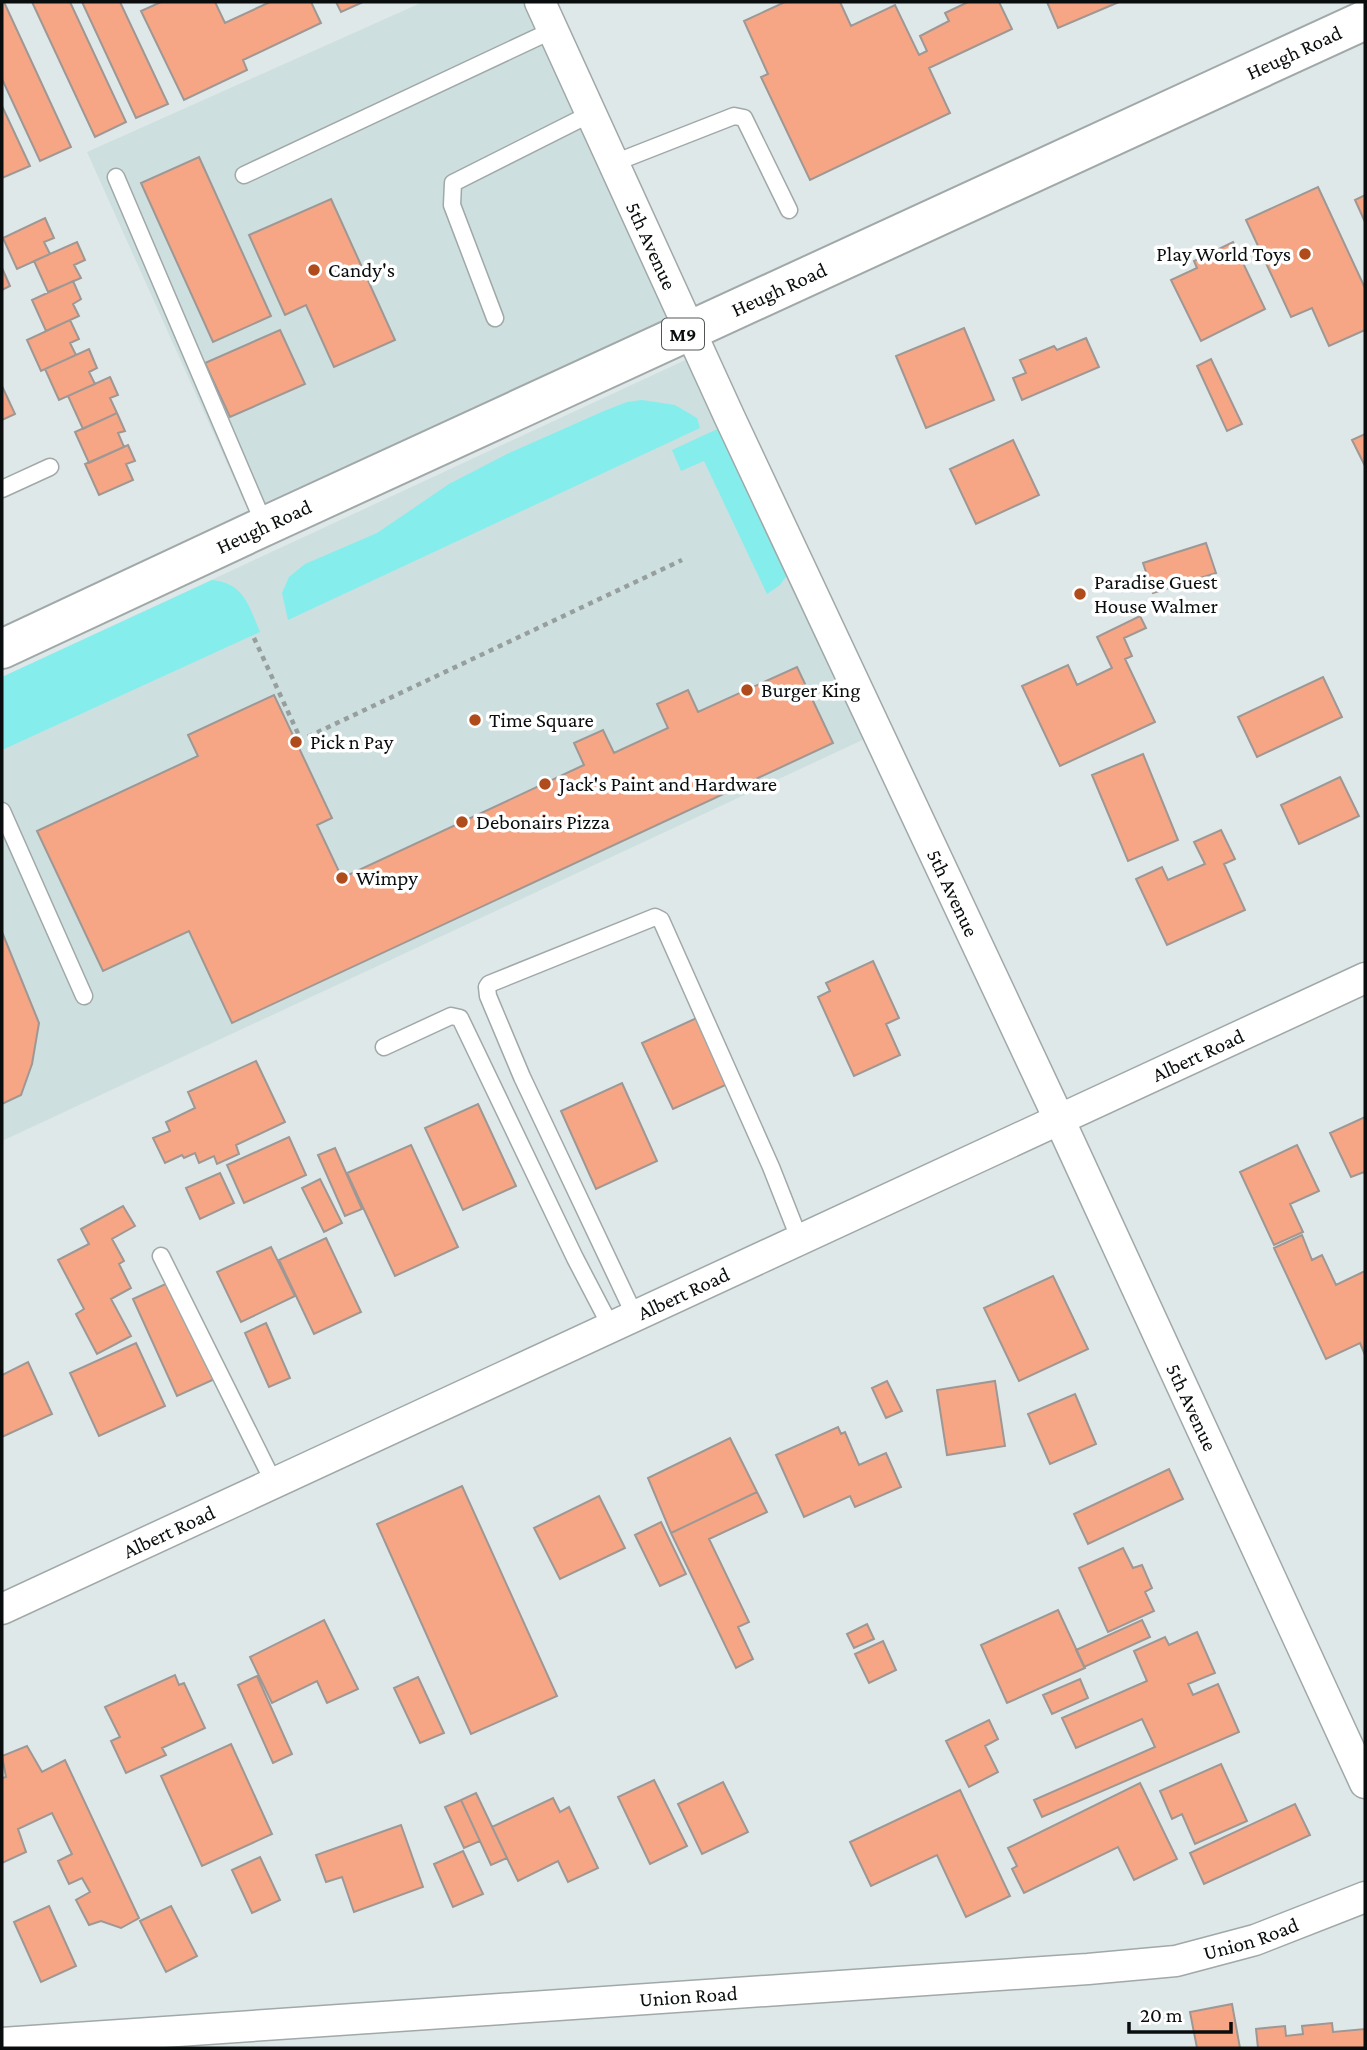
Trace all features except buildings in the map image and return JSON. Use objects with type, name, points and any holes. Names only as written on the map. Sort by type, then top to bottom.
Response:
[{"type":"main road","name":"Heugh Road","points":[[2,649],[1365,20]]},
{"type":"street","name":"5th Avenue","points":[[540,2],[690,331],[1059,1119],[1365,1783]]},
{"type":"street","name":"Albert Road","points":[[2,1609],[1365,978]]},
{"type":"street","name":"Union Road","points":[[2,2043],[1176,1961],[1255,1940],[1365,1897]]},
{"type":"lane","points":[[244,176],[553,30]]},
{"type":"lane","points":[[495,318],[452,205],[453,183],[592,113]]},
{"type":"lane","points":[[614,163],[734,116],[744,118],[789,211]]},
{"type":"lane","points":[[116,177],[265,526]]},
{"type":"lane","points":[[2,489],[50,467]]},
{"type":"lane","points":[[2,811],[84,996]]},
{"type":"lane","points":[[623,1321],[488,996],[489,984],[655,917],[661,920],[771,1167],[799,1238]]},
{"type":"lane","points":[[384,1047],[451,1016],[460,1018],[575,1258],[623,1321]]},
{"type":"lane","points":[[161,1256],[274,1483]]},
{"type":"path","points":[[254,638],[301,740],[682,560]]},
{"type":"shaded area","points":[[423,2],[529,2],[673,320],[248,510],[87,152]]},
{"type":"shaded area","points":[[694,356],[871,736],[2,1141],[2,677]]},
{"type":"shaded area","points":[[642,400],[675,405],[697,418],[700,428],[288,620],[282,593],[289,577],[305,564],[377,533],[449,484],[507,454],[604,411],[627,402]]},
{"type":"shaded area","points":[[726,425],[788,574],[780,585],[767,594],[704,461],[681,471],[672,450]]},
{"type":"shaded area","points":[[212,580],[231,586],[244,597],[260,632],[2,750],[2,677]]},
{"type":"place","name":"Play World Toys","points":[[1305,254]]},
{"type":"place","name":"Candy's","points":[[314,270]]},
{"type":"place","name":"Paradise Guest House Walmer","points":[[1080,594]]},
{"type":"place","name":"Burger King","points":[[747,690]]},
{"type":"place","name":"Time Square","points":[[475,720]]},
{"type":"place","name":"Pick n Pay","points":[[296,742]]},
{"type":"place","name":"Jack's Paint and Hardware","points":[[545,784]]},
{"type":"place","name":"Debonairs Pizza","points":[[462,822]]},
{"type":"place","name":"Wimpy","points":[[342,878]]}]
